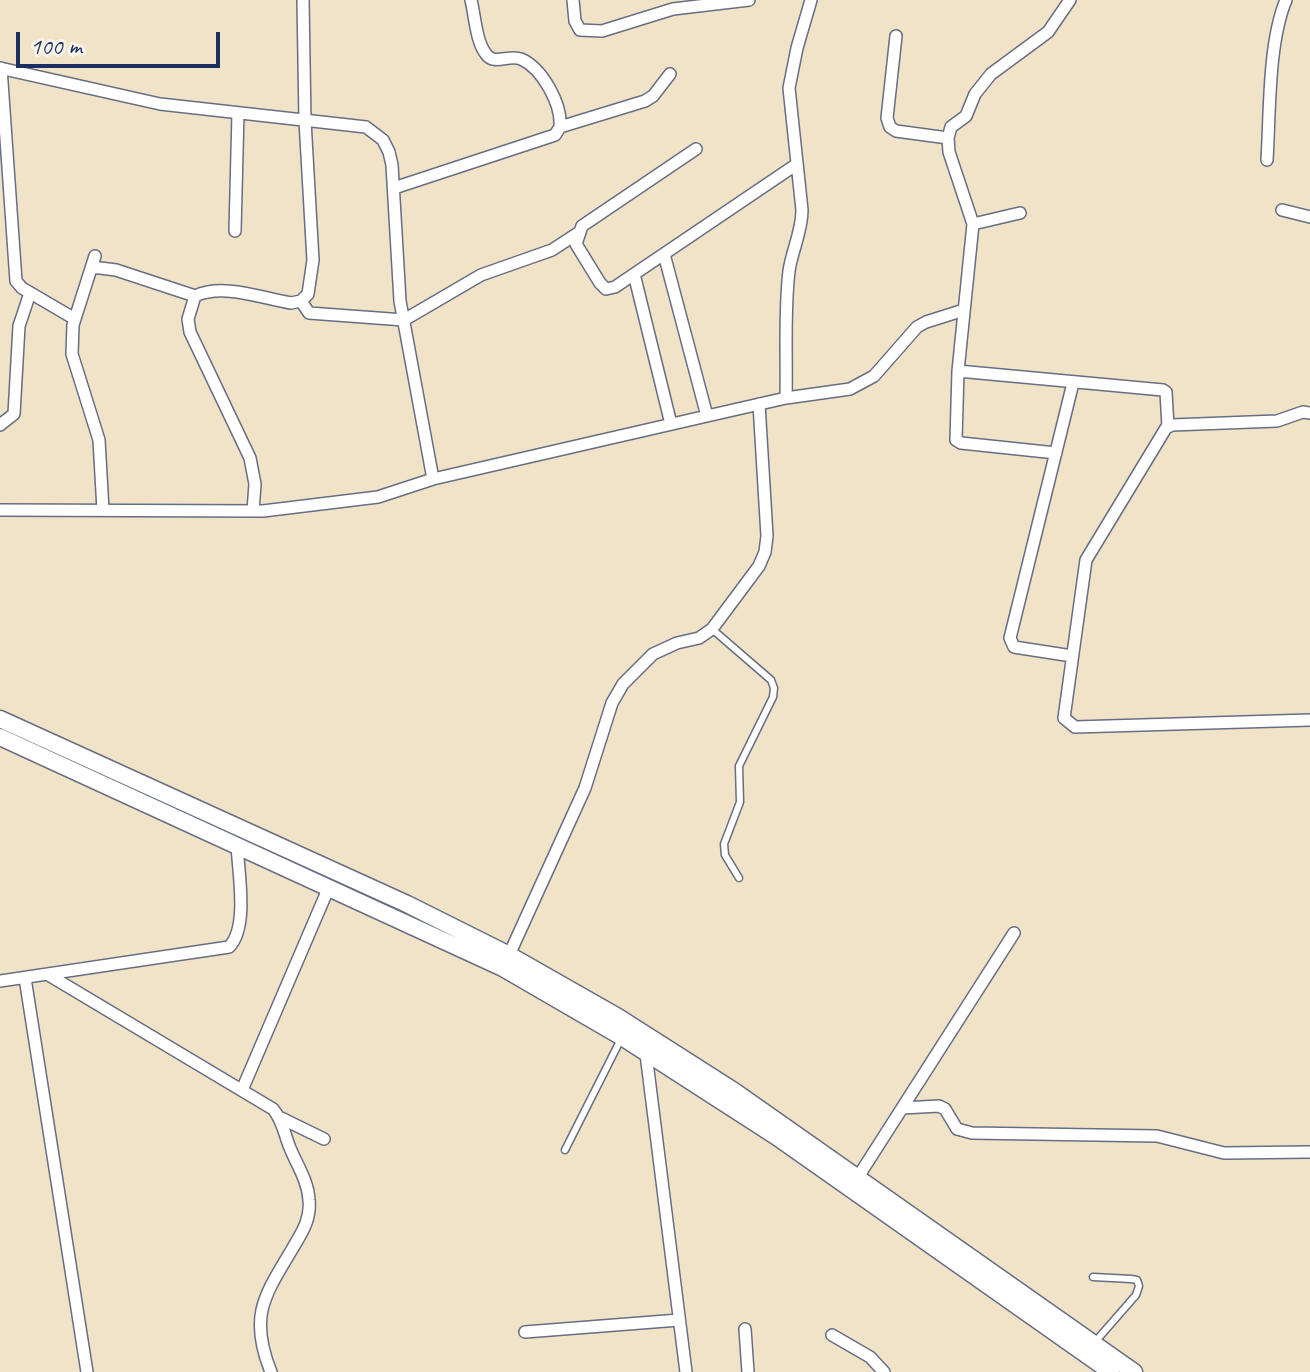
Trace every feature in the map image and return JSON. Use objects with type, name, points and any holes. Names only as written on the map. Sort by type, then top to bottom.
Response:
[{"type":"street","points":[[253,511],[255,484],[250,458],[190,332],[188,319],[195,296],[204,291],[221,290],[291,303],[301,301],[308,294],[313,260],[305,121],[303,0]]},
{"type":"street","points":[[471,0],[483,51],[488,58],[495,60],[521,59],[541,77],[555,104],[560,127]]},
{"type":"street","points":[[573,0],[575,21],[580,30],[590,31],[602,31],[673,9],[749,0]]},
{"type":"street","points":[[786,398],[788,286],[790,265],[802,227],[789,88],[811,0]]},
{"type":"street","points":[[1056,453],[956,440],[958,371],[973,224],[949,152],[948,138],[951,127],[966,116],[983,83],[1048,32],[1070,0]]},
{"type":"street","points":[[1267,160],[1273,68],[1279,21],[1286,0]]},
{"type":"street","points":[[896,36],[887,118],[890,127],[896,131],[948,138]]},
{"type":"street","points":[[75,319],[30,293],[16,281],[0,68],[160,104],[366,127],[376,133],[389,152],[394,188],[398,286],[433,479]]},
{"type":"street","points":[[394,188],[555,135],[560,127],[645,101],[653,96],[670,74]]},
{"type":"street","points":[[235,231],[238,113]]},
{"type":"street","points":[[696,149],[582,226],[576,244],[606,289],[615,287],[797,164]]},
{"type":"street","points":[[1282,210],[1310,217]]},
{"type":"street","points":[[973,224],[1020,213]]},
{"type":"street","points":[[301,301],[309,313],[404,320],[481,275],[552,250],[578,233]]},
{"type":"street","points":[[664,254],[707,416]]},
{"type":"street","points":[[103,510],[99,440],[72,354],[75,319],[94,262],[195,296]]},
{"type":"street","points":[[634,274],[671,424]]},
{"type":"street","points":[[0,425],[14,414],[19,326],[30,293]]},
{"type":"street","points":[[0,510],[253,511],[378,497],[433,479],[671,424],[786,398],[850,389],[874,376],[917,327],[964,310]]},
{"type":"street","points":[[958,371],[1166,392],[1168,427],[1086,560],[1064,718],[1075,727],[1310,720]]},
{"type":"street","points":[[1072,656],[1014,647],[1010,638],[1073,383]]},
{"type":"street","points":[[509,955],[585,788],[612,703],[623,684],[653,654],[677,643],[699,638],[712,629],[759,566],[767,536],[759,404]]},
{"type":"street","points":[[1168,427],[1277,421],[1303,412],[1310,413]]},
{"type":"street","points":[[0,719],[407,904],[509,955],[618,1017],[734,1091],[1134,1372]]},
{"type":"street","points":[[0,737],[503,968],[622,1037],[777,1137],[1111,1372]]},
{"type":"street","points":[[0,981],[229,947],[241,926],[237,844]]},
{"type":"street","points":[[242,1090],[329,887]]},
{"type":"street","points":[[858,1177],[1014,933]]},
{"type":"street","points":[[47,974],[273,1109],[281,1118],[307,1187],[309,1208],[304,1230],[269,1287],[262,1308],[259,1324],[261,1345],[271,1372]]},
{"type":"street","points":[[25,978],[87,1372]]},
{"type":"street","points":[[646,1054],[686,1372]]},
{"type":"street","points":[[902,1108],[939,1106],[945,1109],[957,1129],[972,1133],[1157,1136],[1224,1153],[1310,1152]]},
{"type":"street","points":[[281,1118],[324,1139]]},
{"type":"street","points":[[525,1332],[679,1320]]},
{"type":"street","points":[[745,1329],[748,1372]]},
{"type":"street","points":[[832,1335],[870,1357],[884,1372]]},
{"type":"lane","points":[[712,629],[771,680],[774,688],[773,697],[739,766],[740,802],[724,844],[725,855],[739,878]]},
{"type":"lane","points":[[565,1150],[622,1037]]},
{"type":"lane","points":[[1093,1277],[1137,1280],[1139,1286],[1136,1295],[1095,1342]]}]
